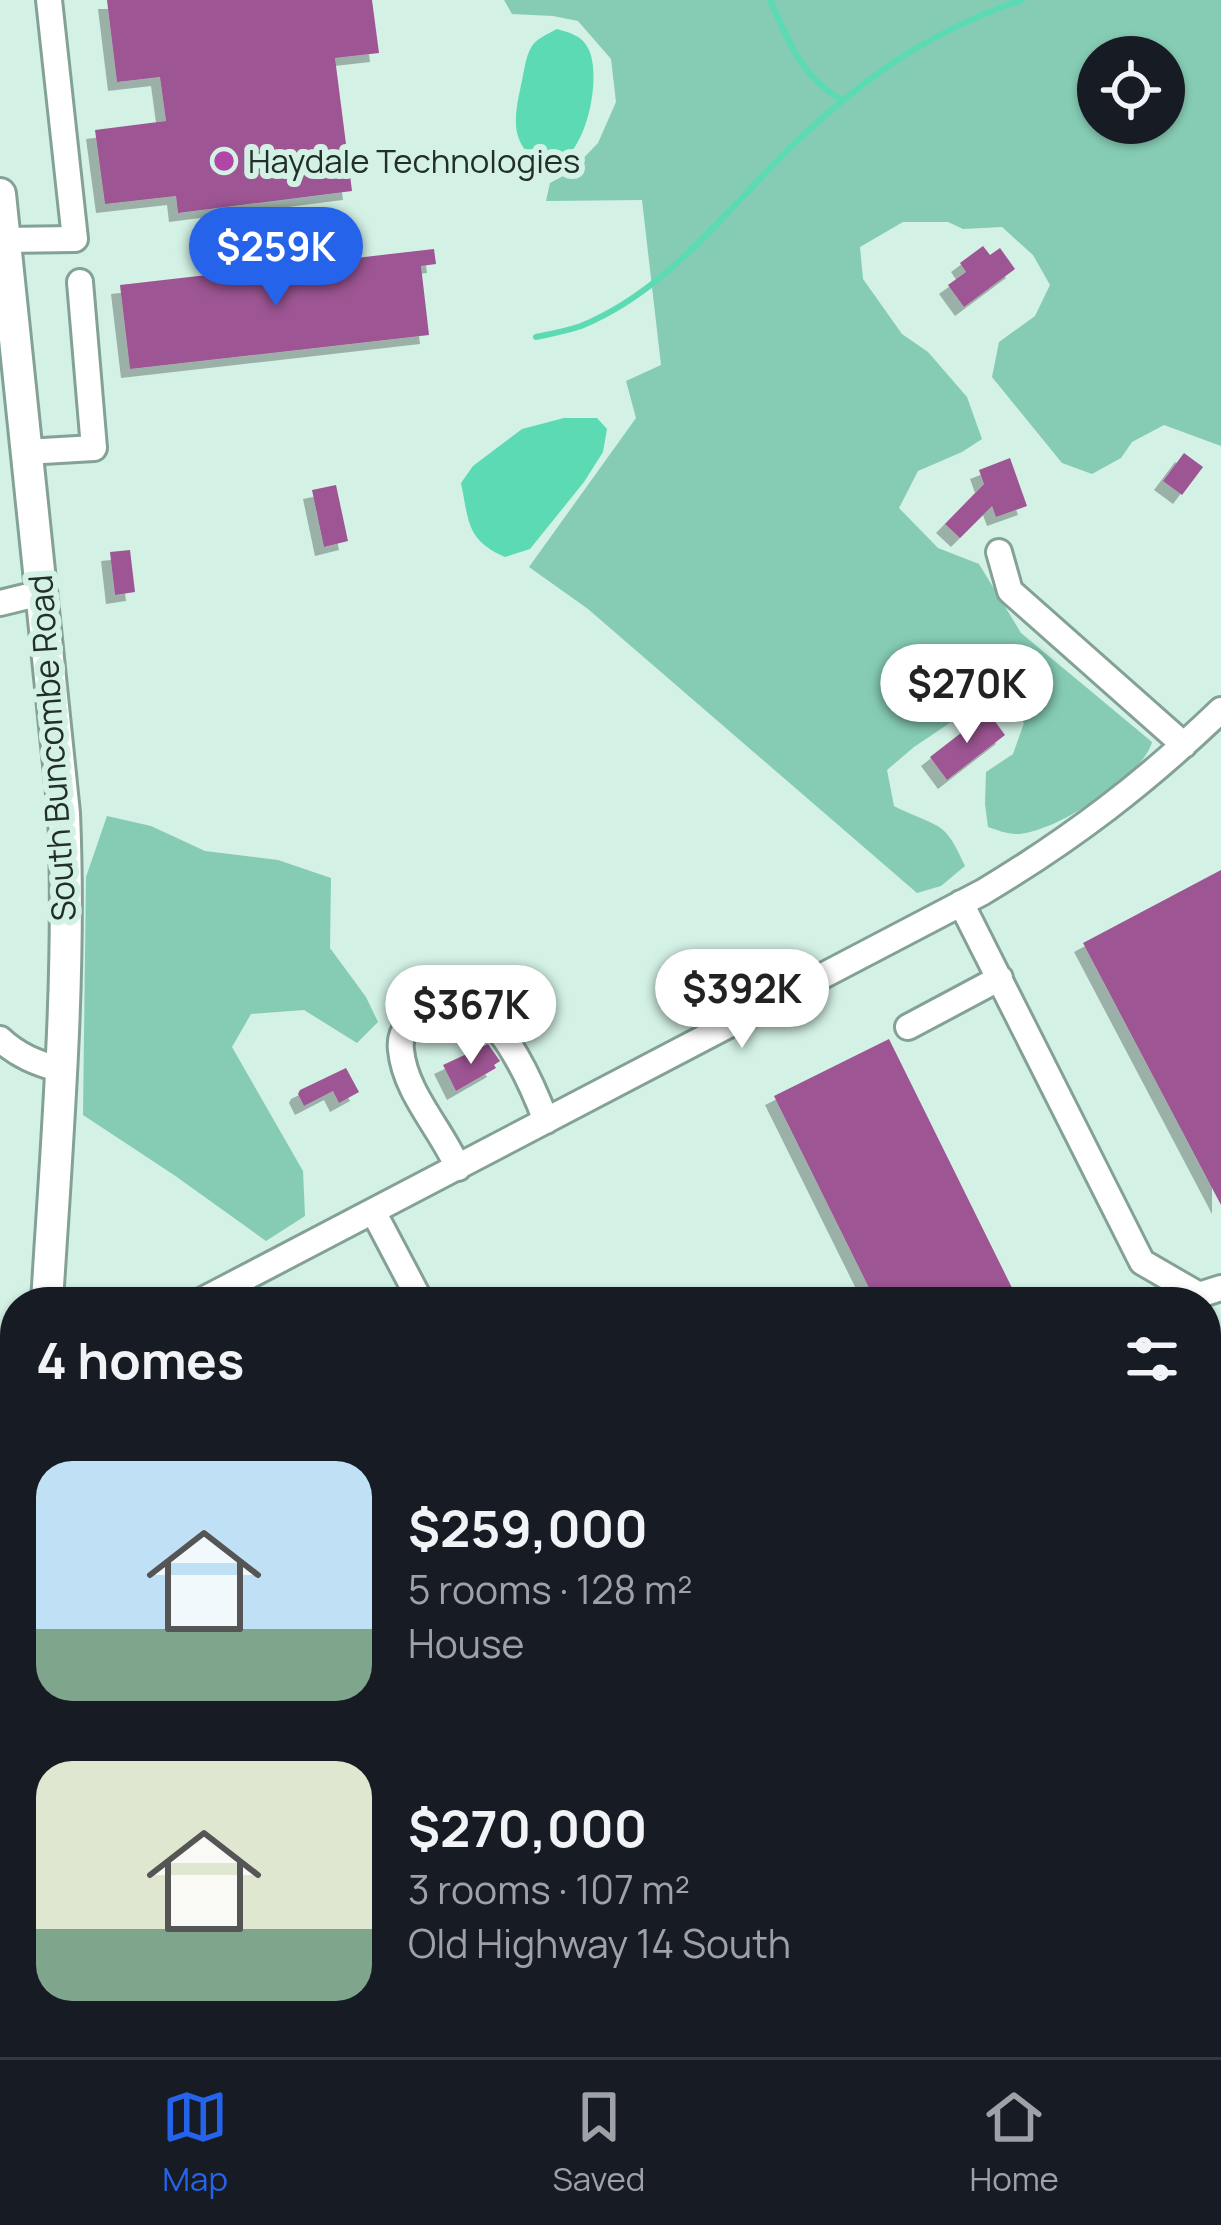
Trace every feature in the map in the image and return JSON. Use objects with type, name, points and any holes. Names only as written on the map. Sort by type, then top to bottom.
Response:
[{"type":"main road","name":"South Buncombe Road","points":[[2,218],[67,880],[48,1287]]},
{"type":"street","points":[[2,218],[75,239],[49,0]]},
{"type":"street","points":[[26,452],[94,448],[80,282]]},
{"type":"street","points":[[999,553],[1010,591],[1184,745]]},
{"type":"street","points":[[0,603],[41,593]]},
{"type":"street","points":[[228,1287],[1030,864],[1119,801],[1221,710]]},
{"type":"street","points":[[961,903],[1142,1262],[1185,1287]]},
{"type":"street","points":[[908,1027],[1000,978]]},
{"type":"street","points":[[458,1168],[412,1083],[401,1050],[403,1030],[412,1021],[455,1006],[472,1007],[510,1044],[546,1121]]},
{"type":"street","points":[[0,1040],[36,1063],[61,1070]]},
{"type":"street","points":[[374,1213],[413,1287]]},
{"type":"shaded area","points":[[504,0],[1221,0],[1221,446],[1164,425],[1132,442],[1121,458],[1092,474],[1062,463],[992,377],[999,342],[1035,316],[1050,285],[1033,255],[1002,227],[963,229],[948,222],[903,222],[860,247],[863,279],[902,334],[928,352],[967,397],[982,439],[918,471],[899,508],[938,548],[979,564],[1021,633],[1152,742],[1132,771],[1094,801],[1032,832],[1013,834],[988,827],[986,772],[1013,754],[1024,723],[1009,704],[972,708],[887,770],[894,806],[942,829],[965,866],[941,886],[917,893],[588,609],[529,567],[636,418],[626,381],[661,365],[642,200],[546,201],[550,183],[570,172],[598,143],[616,102],[611,59],[578,21],[512,14]]},
{"type":"shaded area","points":[[557,29],[579,37],[588,48],[593,91],[579,141],[559,162],[542,164],[519,139],[517,108],[530,50]]},
{"type":"shaded area","points":[[564,418],[597,418],[607,429],[603,452],[530,549],[505,557],[476,536],[461,483],[473,466],[522,429]]},
{"type":"shaded area","points":[[107,816],[151,826],[205,851],[278,860],[331,878],[330,948],[378,1022],[357,1043],[304,1010],[251,1014],[232,1047],[303,1171],[305,1216],[266,1241],[83,1115],[86,877]]},
{"type":"building","points":[[107,0],[372,0],[379,53],[335,58],[352,191],[178,213],[176,196],[105,204],[95,130],[166,121],[160,77],[117,82]]},
{"type":"building","points":[[983,246],[990,255],[1000,248],[1015,269],[964,307],[948,285],[966,272],[960,263]]},
{"type":"building","points":[[434,249],[436,264],[421,266],[429,335],[130,369],[120,285]]},
{"type":"building","points":[[1184,453],[1203,467],[1182,495],[1163,481]]},
{"type":"building","points":[[1010,458],[1027,506],[996,517],[992,506],[960,538],[945,524],[984,484],[979,470]]},
{"type":"building","points":[[336,485],[348,541],[324,547],[312,490]]},
{"type":"building","points":[[130,550],[135,592],[115,595],[110,552]]},
{"type":"building","points":[[988,712],[1005,735],[947,780],[930,757]]},
{"type":"building","points":[[1221,870],[1221,1205],[1083,943]]},
{"type":"building","points":[[889,1039],[1012,1287],[869,1287],[774,1096]]},
{"type":"building","points":[[488,1044],[500,1061],[496,1068],[456,1091],[443,1065]]},
{"type":"building","points":[[346,1068],[359,1092],[339,1103],[333,1091],[304,1106],[300,1090]]},
{"type":"waterway","points":[[770,0],[806,70],[843,101]]},
{"type":"waterway","points":[[536,337],[581,326],[643,291],[849,96],[929,41],[1022,0]]},
{"type":"place","name":"Haydale Technologies","points":[[224,161]]}]
